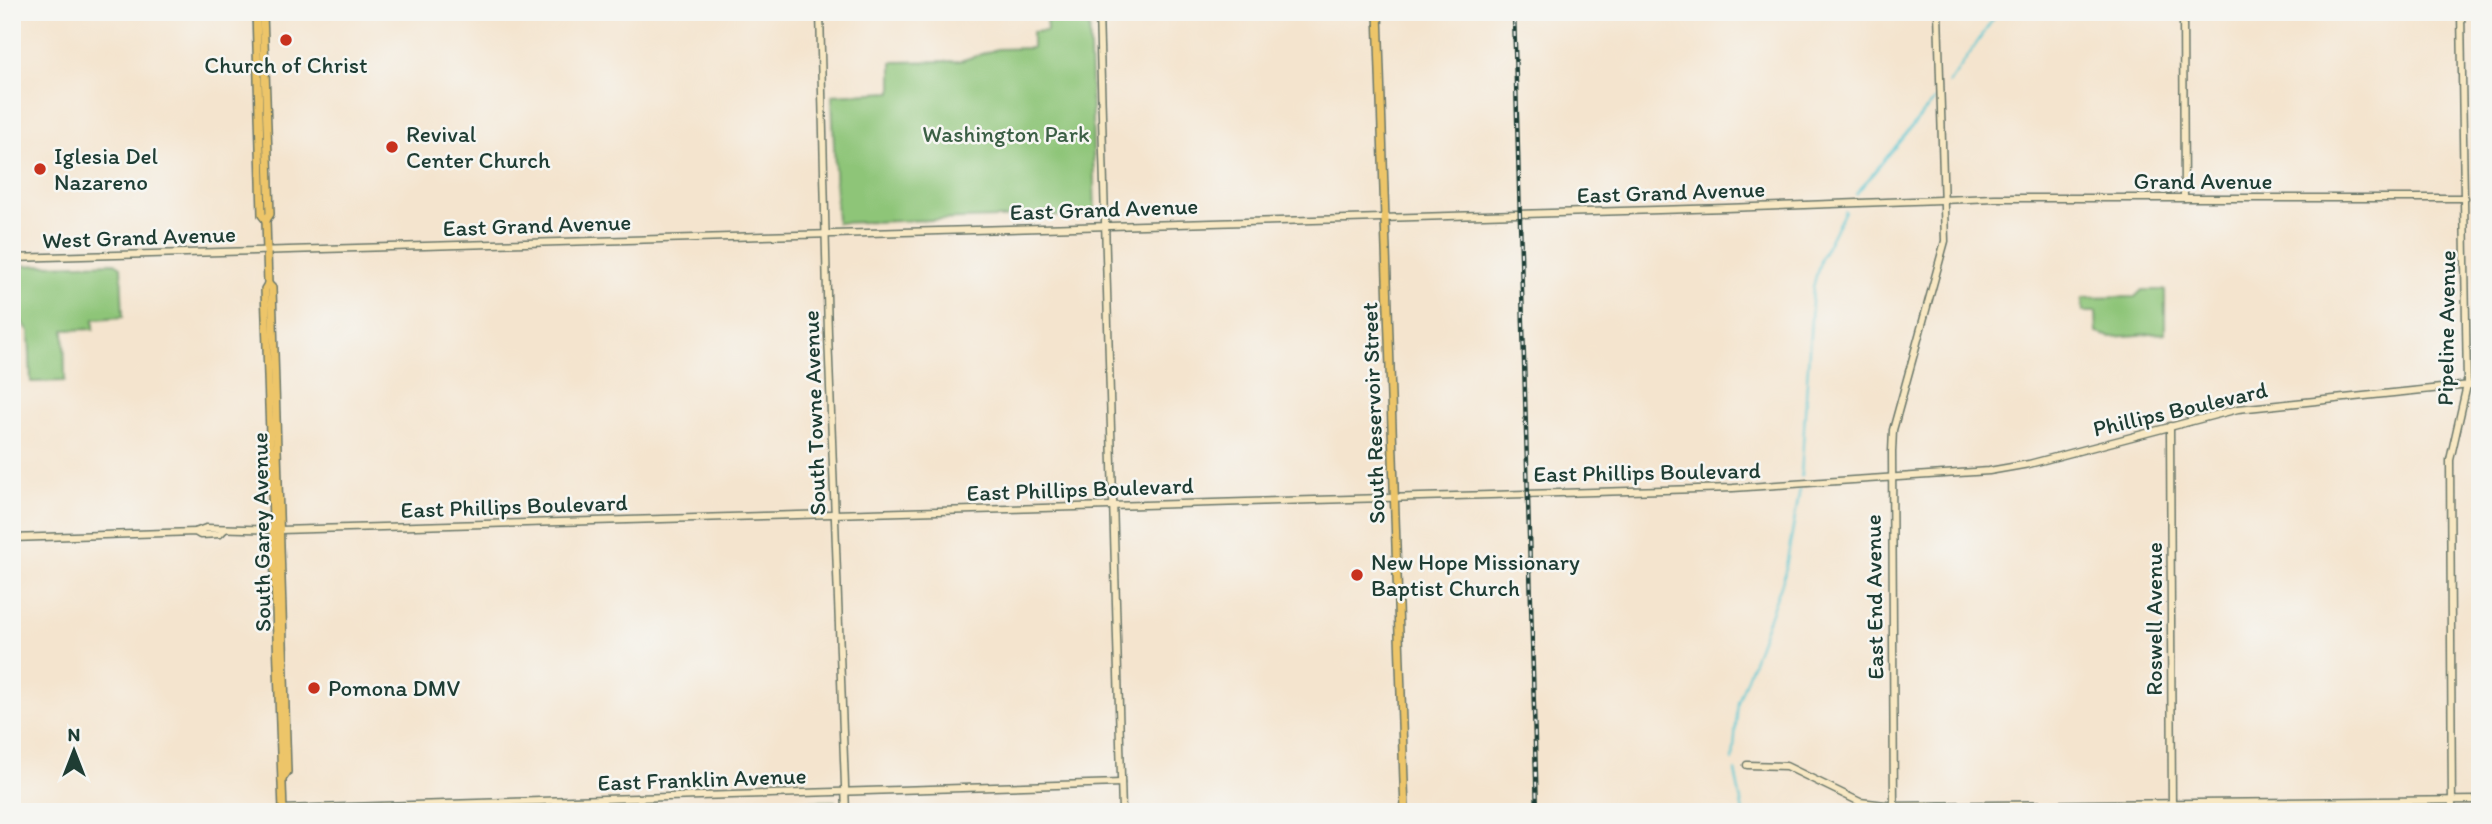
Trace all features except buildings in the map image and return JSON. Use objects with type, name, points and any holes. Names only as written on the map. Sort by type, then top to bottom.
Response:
[{"type":"main road","name":"South Garey Avenue","points":[[256,12],[262,212],[267,220]]},
{"type":"main road","name":"South Garey Avenue","points":[[263,12],[270,214],[267,220],[268,284],[272,294],[279,486],[275,530]]},
{"type":"main road","name":"South Reservoir Street","points":[[1378,12],[1405,812]]},
{"type":"main road","name":"South Garey Avenue","points":[[268,284],[265,289],[270,472],[275,530],[279,772],[282,779],[283,811]]},
{"type":"main road","points":[[270,472],[274,474],[275,483],[279,486]]},
{"type":"street","name":"South Towne Avenue","points":[[820,12],[825,233],[846,812]]},
{"type":"street","points":[[1099,12],[1122,812]]},
{"type":"street","name":"East End Avenue","points":[[1894,809],[1891,479],[1893,430],[1945,241],[1938,12]]},
{"type":"street","points":[[2183,12],[2184,198]]},
{"type":"street","name":"Pipeline Avenue","points":[[2452,812],[2451,460],[2467,385],[2461,12]]},
{"type":"street","name":"Grand Avenue","points":[[1942,201],[1995,198],[2465,198]]},
{"type":"street","name":"East Grand Avenue","points":[[267,250],[1942,201]]},
{"type":"street","name":"West Grand Avenue","points":[[12,258],[267,250]]},
{"type":"street","name":"Phillips Boulevard","points":[[1891,479],[2029,464],[2238,409],[2480,384]]},
{"type":"street","name":"Roswell Avenue","points":[[2170,426],[2172,808]]},
{"type":"street","name":"East Phillips Boulevard","points":[[12,538],[195,532],[201,528],[275,530],[1115,506],[1777,486],[1891,479]]},
{"type":"street","points":[[1747,765],[1786,766],[1860,802],[1894,809],[2172,808],[2480,800]]},
{"type":"street","name":"East Franklin Avenue","points":[[283,811],[1121,783]]},
{"type":"green space","name":"Washington Park","points":[[1046,16],[1089,16],[1095,215],[837,223],[832,95],[892,92],[892,62],[960,61],[997,49],[1032,48],[1032,32],[1047,31]]},
{"type":"green space","points":[[115,263],[121,267],[123,317],[94,319],[94,329],[64,330],[65,381],[31,382],[29,331],[19,318],[18,297],[12,296],[12,266]]},
{"type":"green space","points":[[2142,290],[2165,290],[2165,333],[2111,337],[2097,333],[2096,312],[2083,312],[2082,298],[2135,297]]},
{"type":"green space","points":[[835,801],[835,812],[461,812]]},
{"type":"waterway","points":[[1949,84],[1998,12]]},
{"type":"waterway","points":[[1856,194],[1935,99]]},
{"type":"waterway","points":[[1801,476],[1813,287],[1821,258],[1845,211]]},
{"type":"waterway","points":[[1733,760],[1738,702],[1784,577],[1800,489]]},
{"type":"waterway","points":[[1735,771],[1743,812]]},
{"type":"railway","points":[[1514,12],[1537,812]]},
{"type":"place","name":"Church of Christ","points":[[286,40]]},
{"type":"place","name":"Revival Center Church","points":[[392,147]]},
{"type":"place","name":"Iglesia Del Nazareno","points":[[40,169]]},
{"type":"place","name":"New Hope Missionary Baptist Church","points":[[1357,575]]},
{"type":"place","name":"Pomona DMV","points":[[314,688]]}]
